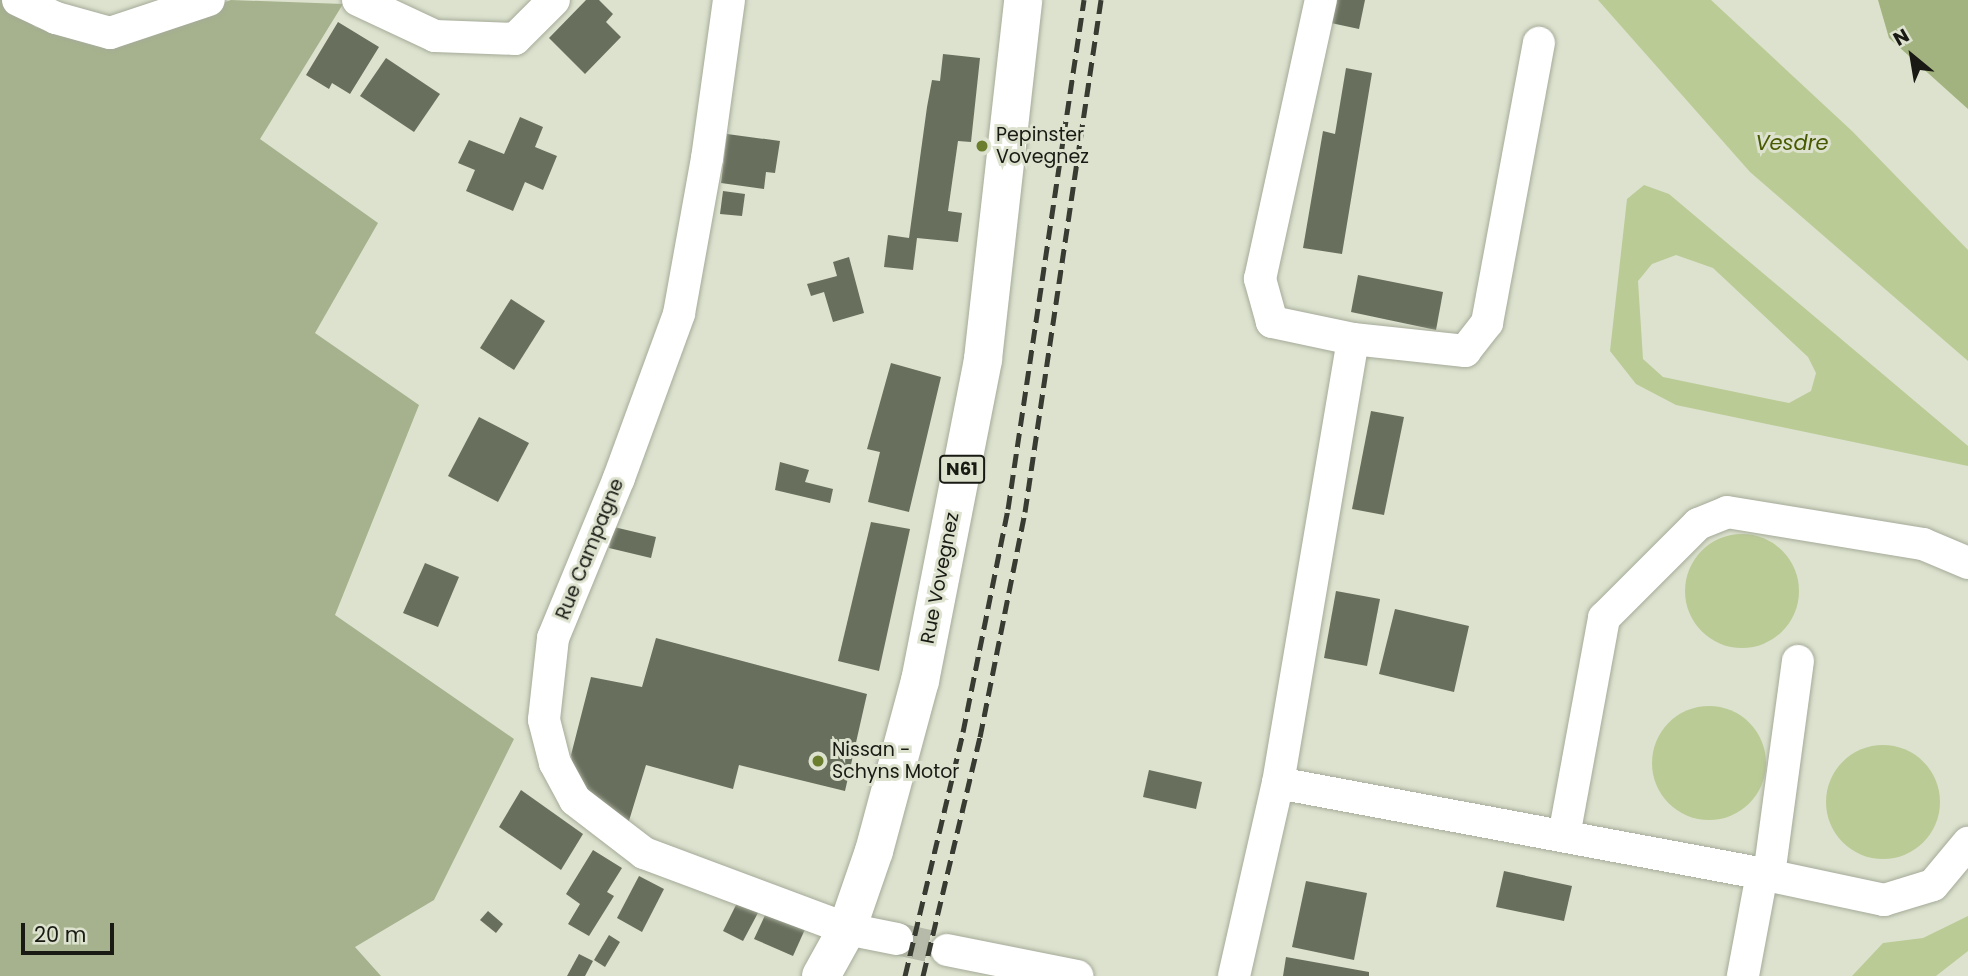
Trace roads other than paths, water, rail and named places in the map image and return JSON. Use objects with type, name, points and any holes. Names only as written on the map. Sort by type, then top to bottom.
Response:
[{"type":"main road","name":"Rue Vovegnez","points":[[821,976],[847,929],[920,681],[983,359],[1023,0]]},
{"type":"street","points":[[18,0],[56,18],[110,33],[209,0]]},
{"type":"street","points":[[358,0],[435,36],[515,39],[554,0]]},
{"type":"street","name":"Rue Campagne","points":[[729,0],[707,158],[679,314],[619,478],[553,638],[544,720],[555,763],[575,800],[645,853],[847,929],[897,939]]},
{"type":"street","points":[[1321,0],[1260,279],[1272,322],[1353,339],[1465,351],[1488,323],[1539,43]]},
{"type":"street","points":[[1234,976],[1278,783],[1353,339]]},
{"type":"street","points":[[1564,836],[1604,618],[1698,524],[1727,512],[1923,544],[1968,563]]},
{"type":"street","points":[[1743,976],[1766,874],[1798,661]]},
{"type":"street","points":[[1278,783],[1766,874],[1884,900],[1933,885],[1968,843]]},
{"type":"street","points":[[947,950],[1077,976]]},
{"type":"water","name":"Vesdre","points":[[1598,0],[1711,0],[1852,131],[1968,250],[1968,361],[1750,172]]},
{"type":"water","points":[[1644,185],[1669,194],[1968,446],[1968,466],[1676,405],[1636,384],[1610,351],[1627,199]],"holes":[[[1676,255],[1713,268],[1808,357],[1816,373],[1811,391],[1789,403],[1663,377],[1643,359],[1638,281],[1652,264]]]},
{"type":"water","points":[[1742,534],[1764,538],[1774,543],[1790,559],[1795,569],[1799,591],[1795,613],[1790,623],[1774,639],[1764,644],[1742,648],[1720,644],[1710,639],[1694,623],[1689,613],[1685,591],[1689,569],[1694,559],[1710,543],[1720,538]]},
{"type":"water","points":[[1709,706],[1731,710],[1741,715],[1757,731],[1762,741],[1766,763],[1762,785],[1757,795],[1741,811],[1731,816],[1709,820],[1687,816],[1677,811],[1661,795],[1656,785],[1652,763],[1656,741],[1661,731],[1677,715],[1687,710]]},
{"type":"water","points":[[1883,745],[1905,749],[1915,754],[1931,770],[1936,780],[1940,802],[1936,824],[1931,834],[1915,850],[1905,855],[1883,859],[1861,855],[1851,850],[1835,834],[1830,824],[1826,802],[1830,780],[1835,770],[1851,754],[1861,749]]},
{"type":"water","points":[[1968,916],[1968,951],[1936,976],[1852,976],[1883,943],[1923,938]]},
{"type":"tunnel","points":[[897,939],[947,950]]},
{"type":"railway","points":[[905,976],[963,732],[1008,509],[1084,0]]},
{"type":"railway","points":[[923,976],[980,737],[1025,512],[1101,0]]},
{"type":"place","name":"Pepinster Vovegnez","points":[[982,146]]},
{"type":"place","name":"Nissan - Schyns Motor","points":[[818,761]]}]
